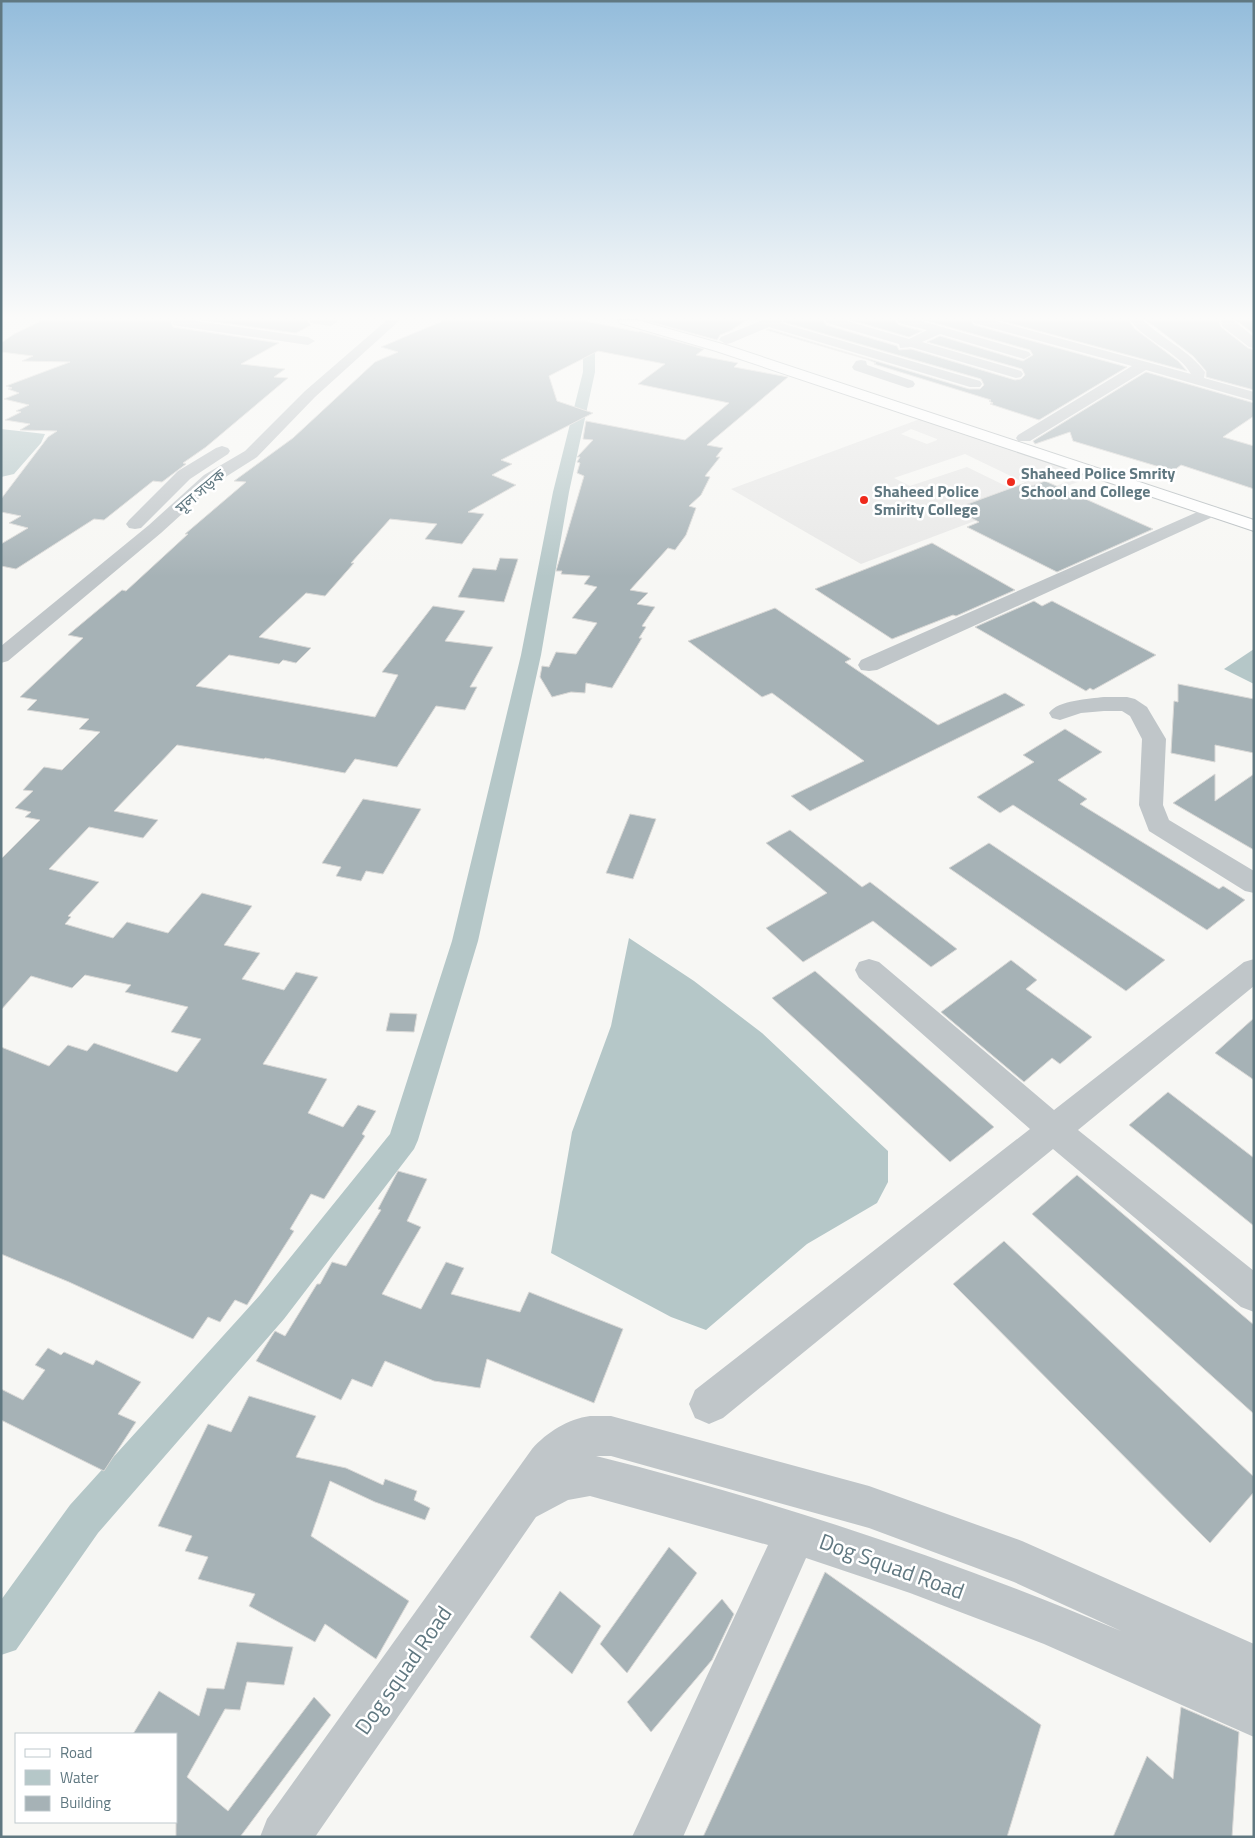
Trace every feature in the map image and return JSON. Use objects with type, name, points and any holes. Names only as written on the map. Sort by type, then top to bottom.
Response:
[{"type":"main road","points":[[895,406],[1254,526]]},
{"type":"main road","points":[[928,406],[1254,514]]},
{"type":"street","name":"মূল সড়ক","points":[[1,657],[155,529],[210,479],[251,454],[299,406]]},
{"type":"street","points":[[1024,438],[1077,406]]},
{"type":"street","name":"মূল সড়ক","points":[[2,635],[91,563],[184,475],[235,443]]},
{"type":"street","points":[[208,459],[235,463]]},
{"type":"street","points":[[869,665],[1211,511]]},
{"type":"street","points":[[1060,713],[1078,707],[1104,704],[1127,704],[1139,712],[1154,739],[1151,804],[1158,825],[1254,884]]},
{"type":"street","points":[[869,970],[1054,1130],[1254,1294]]},
{"type":"street","points":[[709,1404],[1254,970]]},
{"type":"street","name":"Dog squad Road","points":[[285,1837],[521,1502],[547,1461],[562,1448],[584,1436],[611,1436],[869,1507],[1022,1563],[1254,1668]]},
{"type":"street","name":"Dog Squad Road","points":[[521,1502],[562,1480],[590,1475],[796,1532],[1016,1610],[1133,1659],[1254,1714]]},
{"type":"street","points":[[657,1837],[796,1532]]},
{"type":"shaded area","name":"Shaheed Police Smirity College","points":[[920,419],[1091,477],[861,564],[731,489]],"holes":[[[911,429],[937,439],[937,440],[927,444],[901,434]],[[965,454],[1040,490],[954,509],[1010,488],[967,467],[910,486],[894,478]],[[1068,472],[1078,477],[1051,488],[1041,483]]]},
{"type":"water","points":[[1,429],[45,434],[41,443],[14,474],[1,477]]},
{"type":"water","points":[[1254,649],[1254,684],[1224,669]]},
{"type":"water","points":[[629,938],[694,981],[762,1033],[888,1151],[888,1182],[877,1203],[807,1244],[706,1330],[671,1317],[551,1253],[572,1132],[611,1026]]},
{"type":"building","points":[[27,406],[255,406],[162,482],[153,481],[104,520],[94,519],[16,569],[1,566],[1,544],[28,528],[9,523],[21,516],[1,512],[1,499],[48,437],[57,431],[20,430],[30,424],[5,420],[21,412],[16,411]]},
{"type":"building","points":[[328,406],[571,406],[593,413],[501,460],[512,464],[492,475],[516,485],[468,512],[484,514],[462,544],[425,539],[437,524],[390,519],[325,596],[306,593],[259,637],[311,648],[296,663],[283,660],[279,664],[229,655],[196,686],[375,717],[398,675],[382,672],[433,606],[465,611],[445,641],[493,647],[470,687],[477,687],[465,710],[436,706],[397,767],[355,759],[345,773],[265,758],[177,745],[114,811],[158,820],[143,838],[89,827],[49,869],[99,882],[68,916],[71,917],[65,924],[113,938],[127,922],[168,933],[202,893],[252,906],[224,945],[260,953],[242,979],[284,990],[296,972],[318,977],[263,1064],[327,1079],[308,1113],[343,1127],[358,1105],[376,1111],[362,1134],[365,1136],[324,1199],[311,1194],[290,1229],[294,1231],[247,1305],[235,1300],[220,1322],[208,1317],[193,1339],[69,1282],[1,1254],[1,1047],[49,1066],[68,1045],[87,1051],[94,1043],[177,1072],[201,1039],[171,1032],[188,1007],[125,992],[131,985],[85,975],[72,988],[31,976],[1,1010],[1,859],[40,820],[25,817],[31,812],[15,808],[33,791],[23,790],[44,767],[62,770],[100,732],[79,729],[89,719],[27,710],[37,700],[20,697],[83,638],[68,635],[122,590],[126,591],[188,534],[185,534],[246,482],[234,481],[293,438]]},
{"type":"building","points":[[726,406],[754,406],[707,445],[723,448],[716,457],[720,457],[705,476],[710,477],[701,495],[689,506],[696,508],[686,535],[675,550],[668,548],[630,590],[648,593],[637,604],[655,607],[642,626],[646,627],[639,638],[642,638],[612,688],[586,683],[585,693],[571,692],[552,697],[540,677],[542,666],[549,667],[556,652],[576,654],[597,623],[572,618],[597,587],[584,584],[590,576],[561,574],[562,571],[556,571],[584,476],[577,473],[580,463],[577,462],[580,457],[577,457],[593,440],[583,439],[586,421],[685,440]]},
{"type":"building","points":[[995,406],[1063,406],[1039,420]]},
{"type":"building","points":[[1091,406],[1254,406],[1254,416],[1223,437],[1254,446],[1254,489],[1181,465],[1173,471],[1073,441],[1070,432],[1035,444],[1033,441]]},
{"type":"building","points":[[1045,481],[1153,529],[1057,572],[967,527],[979,522],[954,509],[1025,483],[1032,486]]},
{"type":"building","points":[[932,543],[1015,590],[956,616],[953,615],[892,639],[815,589]]},
{"type":"building","points":[[500,558],[518,559],[504,602],[458,597],[473,568],[496,570]]},
{"type":"building","points":[[1034,601],[1042,606],[1052,601],[1156,655],[1093,690],[1090,688],[1086,691],[975,627]]},
{"type":"building","points":[[775,608],[851,659],[845,662],[938,725],[1005,693],[1025,705],[810,811],[791,796],[864,761],[772,693],[762,697],[688,641]]},
{"type":"building","points":[[1178,684],[1254,699],[1254,753],[1215,745],[1215,762],[1171,753],[1174,701],[1178,702]]},
{"type":"building","points":[[1065,729],[1102,752],[1058,780],[1087,799],[1080,804],[1219,889],[1223,886],[1245,900],[1207,930],[1013,805],[1000,813],[977,797],[1034,762],[1023,755]]},
{"type":"building","points":[[1215,774],[1215,801],[1254,774],[1254,850],[1173,803]]},
{"type":"building","points":[[363,799],[421,809],[383,874],[366,871],[361,881],[336,876],[341,867],[322,863]]},
{"type":"building","points":[[630,814],[656,819],[633,879],[606,873]]},
{"type":"building","points":[[790,830],[862,887],[870,882],[957,949],[931,967],[873,921],[803,962],[766,928],[827,893],[766,843]]},
{"type":"building","points":[[989,843],[1165,960],[1126,991],[949,868]]},
{"type":"building","points":[[1011,960],[1037,980],[1026,989],[1092,1037],[1060,1064],[1052,1058],[1024,1082],[941,1012]]},
{"type":"building","points":[[815,971],[994,1127],[950,1162],[772,998]]},
{"type":"building","points":[[390,1013],[417,1014],[414,1032],[386,1031]]},
{"type":"building","points":[[1254,1018],[1254,1080],[1215,1053]]},
{"type":"building","points":[[1168,1092],[1254,1158],[1254,1226],[1129,1125]]},
{"type":"building","points":[[398,1171],[427,1179],[407,1221],[421,1227],[382,1294],[421,1309],[446,1262],[464,1268],[451,1294],[520,1312],[529,1292],[623,1329],[594,1403],[487,1359],[480,1388],[434,1381],[385,1361],[372,1387],[352,1379],[341,1400],[256,1361],[275,1331],[285,1336],[317,1284],[320,1284],[332,1262],[346,1266],[381,1210],[378,1209]]},
{"type":"building","points":[[1077,1175],[1254,1325],[1254,1414],[1032,1214]]},
{"type":"building","points":[[1004,1241],[1254,1477],[1254,1492],[1210,1543],[953,1284]]},
{"type":"building","points":[[48,1348],[61,1355],[64,1352],[93,1365],[96,1360],[141,1382],[118,1414],[136,1422],[104,1471],[1,1420],[1,1389],[23,1400],[45,1370],[35,1365]]},
{"type":"building","points":[[249,1396],[316,1416],[296,1457],[346,1468],[383,1485],[385,1479],[417,1491],[414,1500],[430,1508],[425,1520],[375,1502],[330,1481],[311,1536],[409,1601],[376,1659],[325,1624],[315,1642],[249,1606],[255,1594],[198,1579],[208,1557],[185,1551],[192,1536],[158,1526],[208,1424],[231,1432]]},
{"type":"building","points":[[669,1547],[697,1573],[627,1673],[600,1644]]},
{"type":"building","points":[[825,1572],[1041,1725],[1007,1837],[703,1837]]},
{"type":"building","points":[[560,1591],[601,1626],[572,1674],[530,1637]]},
{"type":"building","points":[[722,1599],[734,1614],[712,1660],[651,1732],[627,1702]]},
{"type":"building","points":[[237,1642],[293,1647],[284,1685],[247,1682],[240,1710],[225,1709],[187,1777],[228,1811],[314,1697],[331,1715],[240,1837],[176,1837],[176,1823],[178,1823],[178,1733],[134,1733],[159,1691],[199,1716],[207,1688],[224,1689]]},
{"type":"building","points":[[1181,1707],[1239,1732],[1232,1837],[1113,1837],[1147,1756],[1173,1779]]},
{"type":"waterway","points":[[1,1635],[84,1519],[272,1307],[403,1140],[465,941],[531,655],[561,492],[581,406]]},
{"type":"place","name":"Shaheed Police Smrity School and College","points":[[1011,482]]},
{"type":"place","name":"Shaheed Police Smirity College","points":[[864,500]]}]
